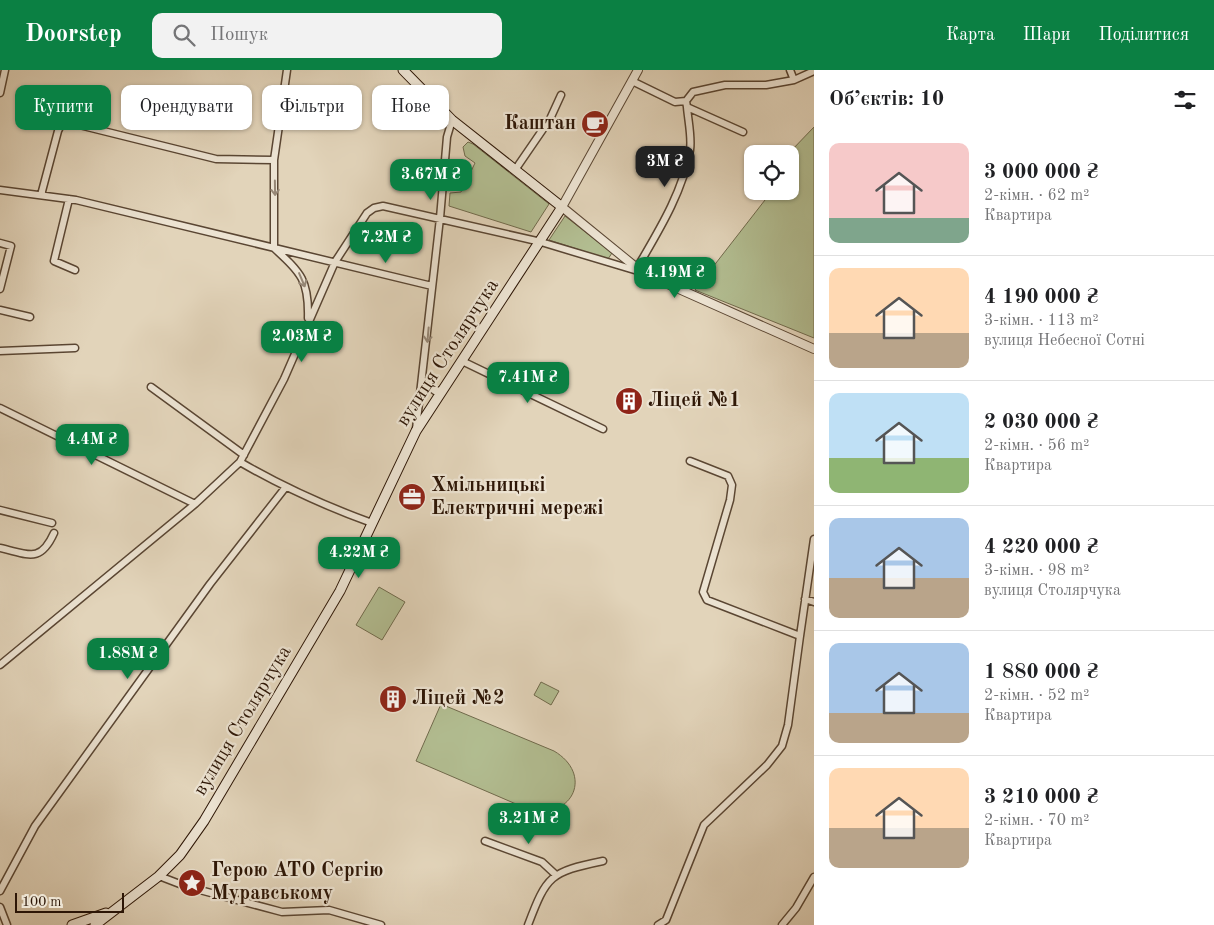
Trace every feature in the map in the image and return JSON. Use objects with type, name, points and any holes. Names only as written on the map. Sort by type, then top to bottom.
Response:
[{"type":"main road","points":[[403,70],[452,120],[562,207]]},
{"type":"main road","name":"вулиця Столярчука","points":[[111,911],[159,876],[180,855],[204,821],[340,591],[416,431],[541,242],[562,207]]},
{"type":"main road","points":[[72,925],[111,911]]},
{"type":"main road","points":[[95,925],[111,911]]},
{"type":"street","points":[[0,93],[5,70]]},
{"type":"street","points":[[287,70],[274,160],[274,248],[298,271],[308,294],[308,321]]},
{"type":"street","points":[[637,70],[562,207],[640,270]]},
{"type":"street","points":[[790,70],[794,80]]},
{"type":"street","points":[[640,270],[685,169],[690,148],[686,104],[693,92],[725,85],[766,85],[794,80],[814,71]]},
{"type":"street","points":[[632,81],[675,102],[686,104],[743,132]]},
{"type":"street","points":[[515,170],[550,119],[561,96]]},
{"type":"street","points":[[416,431],[440,218],[446,138],[452,120]]},
{"type":"street","points":[[41,195],[58,131],[63,121],[216,159],[274,160]]},
{"type":"street","points":[[0,190],[69,199],[432,286]]},
{"type":"street","points":[[69,199],[54,261],[75,270]]},
{"type":"street","points":[[0,665],[195,504],[242,458],[284,379],[308,321],[336,262],[367,213],[374,208],[383,206],[440,218],[541,242],[640,270],[814,349]]},
{"type":"street","points":[[0,243],[11,246],[0,289]]},
{"type":"street","points":[[0,310],[30,317]]},
{"type":"street","points":[[0,350],[75,348]]},
{"type":"street","points":[[462,361],[603,429]]},
{"type":"street","points":[[423,382],[435,391],[443,390]]},
{"type":"street","points":[[151,387],[242,458],[285,488],[334,510],[372,523]]},
{"type":"street","points":[[0,408],[195,504]]},
{"type":"street","points":[[690,460],[728,476],[732,485],[730,500],[703,592],[706,600],[800,636]]},
{"type":"street","points":[[0,891],[34,826],[210,584],[285,488]]},
{"type":"street","points":[[0,510],[52,523]]},
{"type":"street","points":[[0,548],[30,554],[41,552],[48,548],[54,533]]},
{"type":"street","points":[[658,925],[666,920],[704,825],[767,765],[782,746],[788,726],[814,539]]},
{"type":"street","points":[[805,599],[814,602]]},
{"type":"street","points":[[485,841],[542,862],[556,876]]},
{"type":"street","points":[[528,925],[541,890],[556,876],[567,869],[602,861]]},
{"type":"street","points":[[159,876],[185,886],[282,912],[329,910],[381,925]]},
{"type":"street","points":[[782,925],[796,908],[814,877]]},
{"type":"street","points":[[0,907],[7,925]]},
{"type":"green space","points":[[814,127],[814,338],[695,290],[765,200],[799,200],[799,145],[797,145]]},
{"type":"green space","points":[[468,142],[549,204],[531,232],[449,206],[450,193],[461,192],[475,163],[465,156],[463,147]]},
{"type":"green space","points":[[565,216],[612,253],[608,259],[549,240]]},
{"type":"green space","points":[[379,587],[405,602],[382,640],[356,625]]},
{"type":"green space","points":[[541,682],[559,691],[551,705],[534,695]]},
{"type":"green space","points":[[441,704],[554,751],[566,761],[573,771],[575,782],[573,792],[567,801],[558,808],[545,811],[530,810],[416,761]]},
{"type":"place","name":"Каштан","points":[[595,124]]},
{"type":"place","name":"Ліцей №1","points":[[629,401]]},
{"type":"place","name":"Хмільницькі Електричні мережі","points":[[412,497]]},
{"type":"place","name":"Ліцей №2","points":[[393,699]]},
{"type":"place","name":"Герою АТО Сергію Муравському","points":[[192,883]]}]
